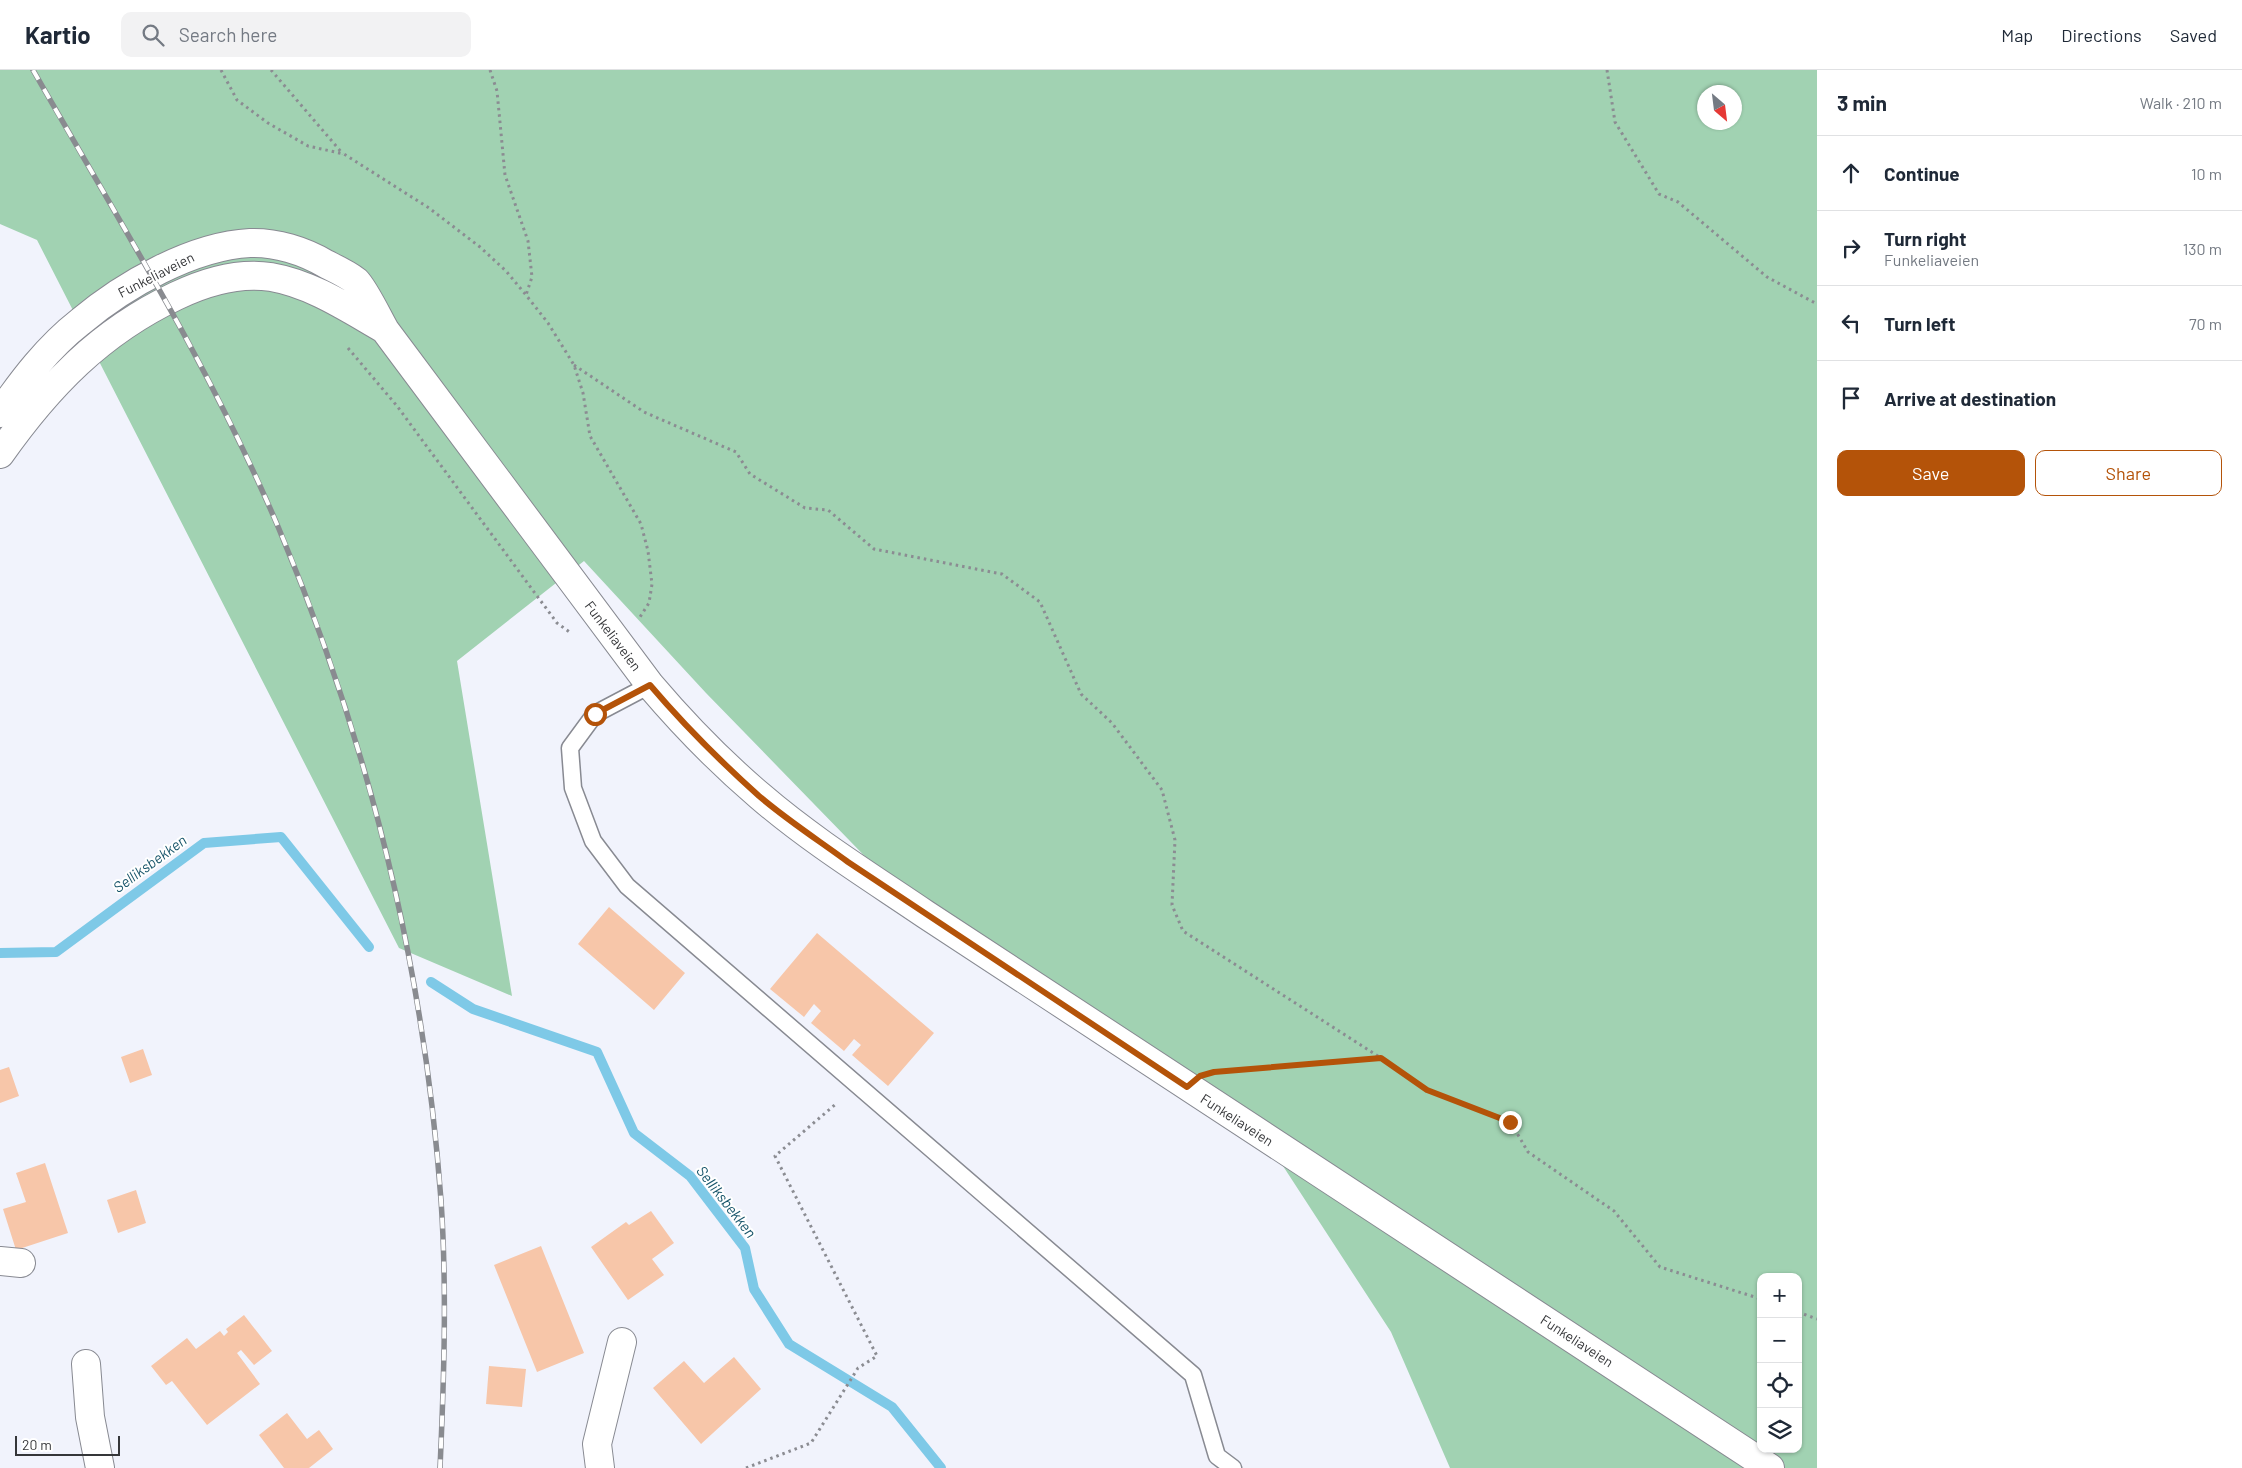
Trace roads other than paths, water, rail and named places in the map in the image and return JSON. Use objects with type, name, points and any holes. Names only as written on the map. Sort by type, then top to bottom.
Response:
[{"type":"street","name":"Funkeliaveien","points":[[0,413],[39,362],[79,322],[107,301],[168,266],[216,248],[250,243],[273,245],[318,259],[357,282],[385,330],[650,685],[684,725],[761,797],[863,872],[1187,1087],[1770,1468]]},
{"type":"street","name":"Funkeliaveien","points":[[0,454],[56,384],[100,342],[144,312],[204,284],[227,278],[254,276],[290,281],[336,301],[385,330]]},
{"type":"street","points":[[600,1468],[597,1444],[622,1342]]},
{"type":"street","points":[[86,1364],[90,1417],[100,1468]]},
{"type":"lane","points":[[650,685],[595,714],[570,748],[573,788],[593,841],[627,886],[1193,1375],[1217,1456],[1233,1468]]},
{"type":"waterway","name":"Selliksbekken","points":[[0,953],[56,952],[204,843],[281,837],[369,947]]},
{"type":"waterway","name":"Selliksbekken","points":[[431,982],[473,1009],[597,1052],[634,1133],[690,1176],[745,1248],[754,1289],[789,1344],[892,1407],[941,1468]]},
{"type":"railway","points":[[33,70],[163,297],[224,411],[253,470],[311,610],[340,692],[365,774],[387,858],[406,943],[421,1028],[433,1114],[441,1200],[444,1267],[444,1368],[440,1468]]}]
